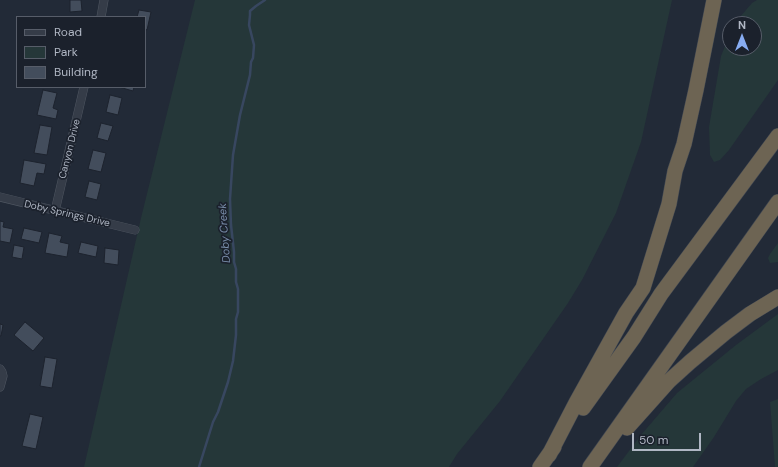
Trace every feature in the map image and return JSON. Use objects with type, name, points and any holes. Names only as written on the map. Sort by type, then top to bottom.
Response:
[{"type":"highway","points":[[549,455],[626,313],[643,288],[669,204],[676,171],[684,144],[714,0]]},
{"type":"highway","points":[[540,467],[634,337],[661,294],[778,136]]},
{"type":"highway","points":[[590,467],[778,202]]},
{"type":"highway","points":[[590,467],[669,381],[690,362],[726,332],[762,306],[778,298]]},
{"type":"street","points":[[101,16],[104,0]]},
{"type":"street","name":"Canyon Drive","points":[[55,211],[84,88]]},
{"type":"street","name":"Doby Springs Drive","points":[[0,198],[135,230]]},
{"type":"street","points":[[0,369],[3,376],[0,387]]},
{"type":"green space","points":[[195,0],[672,0],[641,142],[616,213],[582,280],[568,303],[500,401],[457,454],[449,467],[84,467],[141,218]]},
{"type":"green space","points":[[757,0],[778,0],[778,80],[729,150],[720,160],[714,162],[710,155],[709,127],[722,54],[722,56],[762,56],[762,16],[741,16],[752,3]]},
{"type":"green space","points":[[778,243],[778,262],[770,263],[768,258]]},
{"type":"green space","points":[[778,314],[778,370],[746,389],[736,401],[714,437],[693,467],[617,467],[641,435],[677,393],[736,345]]},
{"type":"green space","points":[[778,399],[778,467],[775,467],[770,402]]},
{"type":"building","points":[[70,0],[81,0],[82,11],[70,12]]},
{"type":"building","points":[[139,10],[151,12],[147,30],[146,16],[137,16]]},
{"type":"building","points":[[122,88],[134,88],[133,91]]},
{"type":"building","points":[[43,90],[57,93],[53,108],[58,110],[56,119],[37,115]]},
{"type":"building","points":[[110,95],[122,98],[118,115],[106,112]]},
{"type":"building","points":[[101,123],[113,126],[108,141],[97,138]]},
{"type":"building","points":[[40,125],[52,127],[47,155],[34,153]]},
{"type":"building","points":[[93,150],[106,153],[101,172],[88,169]]},
{"type":"building","points":[[24,160],[46,164],[44,174],[37,173],[34,186],[20,183]]},
{"type":"building","points":[[89,181],[101,184],[97,200],[85,197]]},
{"type":"building","points":[[0,221],[4,222],[3,227],[13,229],[10,243],[0,241]]},
{"type":"building","points":[[24,228],[42,232],[39,243],[21,239]]},
{"type":"building","points":[[49,233],[62,236],[60,242],[69,244],[67,257],[45,253]]},
{"type":"building","points":[[81,242],[98,246],[96,257],[78,253]]},
{"type":"building","points":[[14,245],[24,247],[22,259],[12,257]]},
{"type":"building","points":[[105,248],[119,250],[118,265],[104,263]]},
{"type":"building","points":[[25,322],[44,338],[33,351],[14,335]]},
{"type":"building","points":[[0,324],[3,325],[1,336],[0,336]]},
{"type":"building","points":[[45,357],[57,359],[52,388],[40,386]]},
{"type":"building","points":[[30,414],[43,417],[36,449],[22,446]]},
{"type":"waterway","name":"Doby Creek","points":[[199,467],[213,422],[228,382],[233,361],[236,319],[238,312],[238,289],[234,262],[230,199],[233,155],[240,115],[253,58],[254,45],[249,25],[250,11],[265,0]]}]
